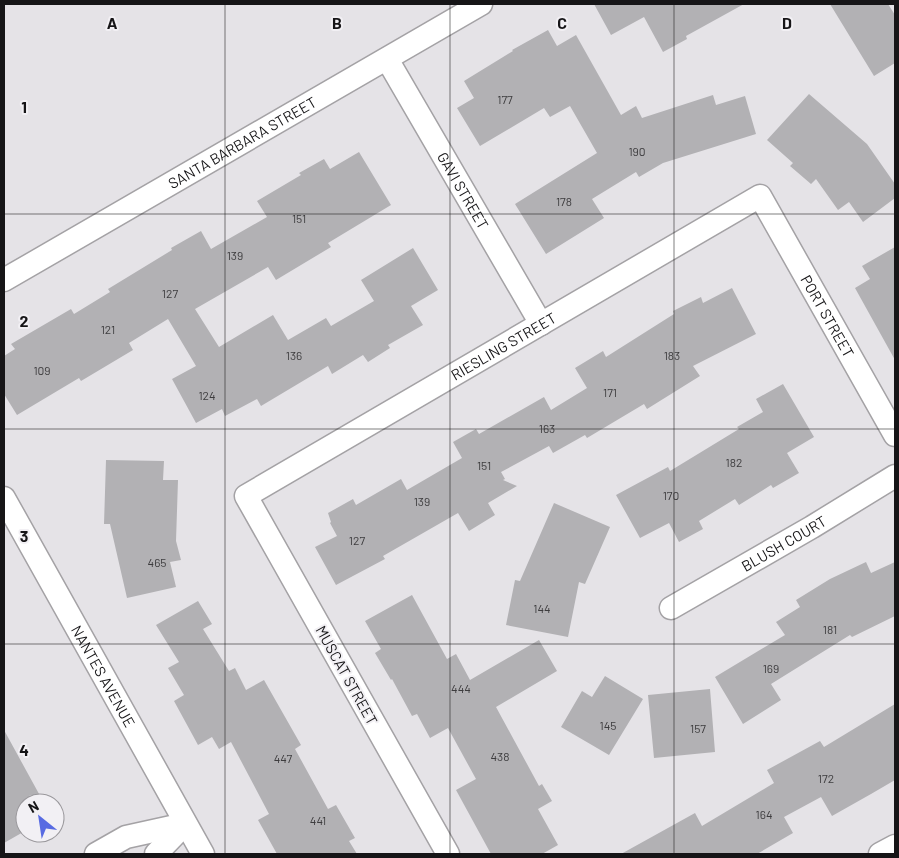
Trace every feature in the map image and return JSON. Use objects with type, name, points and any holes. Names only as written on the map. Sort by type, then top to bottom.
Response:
[{"type":"street","name":"SANTA BARBARA STREET","points":[[4,280],[481,4]]},
{"type":"street","name":"GAVI STREET","points":[[387,59],[541,324]]},
{"type":"street","name":"RIESLING STREET","points":[[246,496],[760,196]]},
{"type":"street","name":"PORT STREET","points":[[760,196],[895,435]]},
{"type":"street","name":"BLUSH COURT","points":[[671,608],[895,476]]},
{"type":"street","name":"MUSCAT STREET","points":[[246,496],[448,854]]},
{"type":"street","name":"NANTES AVENUE","points":[[4,498],[203,854]]},
{"type":"street","points":[[96,854],[126,837],[185,824]]},
{"type":"street","points":[[156,854],[185,824]]},
{"type":"street","points":[[880,854],[895,846]]},
{"type":"building","points":[[594,4],[744,4],[686,36],[687,39],[663,52],[644,17],[611,35]]},
{"type":"building","points":[[830,4],[888,4],[895,15],[895,63],[874,76]]},
{"type":"building","points":[[548,30],[557,46],[576,35],[621,115],[636,106],[642,118],[713,95],[716,105],[745,96],[756,134],[663,163],[639,177],[636,172],[592,199],[604,218],[546,254],[515,204],[597,153],[570,106],[550,117],[544,108],[480,146],[457,108],[474,98],[464,81],[512,50]]},
{"type":"building","points":[[809,94],[867,144],[895,184],[895,198],[863,222],[849,202],[838,210],[816,179],[811,184],[790,166],[793,163],[767,140]]},
{"type":"building","points":[[359,152],[391,205],[328,243],[331,247],[276,280],[268,267],[195,309],[219,347],[273,315],[288,340],[326,318],[331,326],[374,301],[361,280],[413,248],[438,290],[411,306],[423,325],[388,345],[390,348],[368,362],[363,355],[332,374],[328,366],[261,406],[257,399],[225,416],[222,409],[196,423],[172,379],[196,366],[168,319],[129,343],[133,350],[81,381],[79,378],[17,415],[4,394],[4,356],[15,349],[11,344],[71,309],[74,314],[110,292],[108,289],[201,231],[211,249],[267,217],[257,201],[301,175],[299,173],[324,159],[330,169]]},
{"type":"building","points":[[895,247],[895,360],[855,288],[870,279],[862,266]]},
{"type":"building","points":[[732,288],[756,334],[693,366],[700,376],[647,409],[644,404],[587,438],[585,435],[553,453],[549,446],[501,472],[505,479],[503,480],[517,486],[488,503],[495,515],[469,531],[458,513],[383,556],[385,559],[336,585],[315,547],[337,536],[330,523],[328,513],[353,499],[356,505],[401,479],[407,490],[462,458],[453,442],[476,429],[479,434],[544,397],[551,410],[587,388],[575,368],[603,351],[606,357],[674,314],[673,311],[701,297],[703,303]]},
{"type":"building","points":[[783,384],[814,437],[787,453],[799,473],[773,488],[771,485],[739,505],[735,499],[699,521],[703,529],[679,542],[669,523],[640,538],[616,495],[668,467],[670,471],[739,429],[737,427],[763,412],[756,399]]},
{"type":"building","points":[[106,460],[164,461],[163,480],[178,480],[176,541],[181,560],[170,562],[176,587],[127,598],[110,524],[104,524]]},
{"type":"building","points":[[554,503],[610,527],[585,584],[579,582],[568,637],[506,625],[515,580],[520,581]]},
{"type":"building","points":[[866,562],[871,573],[895,562],[895,616],[852,637],[850,635],[771,684],[781,700],[743,724],[715,677],[785,635],[776,622],[800,607],[796,600],[830,579]]},
{"type":"building","points":[[412,595],[447,659],[456,654],[470,680],[539,640],[557,671],[496,707],[539,786],[542,784],[552,801],[538,809],[558,845],[542,854],[491,854],[456,790],[476,779],[448,728],[430,738],[417,714],[412,716],[375,653],[381,649],[365,621]]},
{"type":"building","points":[[198,601],[212,624],[203,629],[229,671],[235,668],[246,690],[264,680],[301,745],[295,749],[328,809],[336,805],[355,838],[349,841],[357,854],[277,854],[258,820],[269,814],[231,742],[219,749],[212,737],[198,745],[174,701],[184,695],[168,668],[179,662],[156,625]]},
{"type":"building","points":[[605,676],[643,699],[609,755],[561,727],[582,691],[592,697]]},
{"type":"building","points":[[710,689],[715,752],[654,758],[648,695]]},
{"type":"building","points":[[895,704],[895,780],[832,816],[821,797],[784,817],[793,833],[757,854],[621,854],[695,813],[702,826],[774,783],[767,770],[820,741],[824,747]]},
{"type":"building","points":[[4,730],[39,793],[15,793],[15,837],[4,843]]}]
